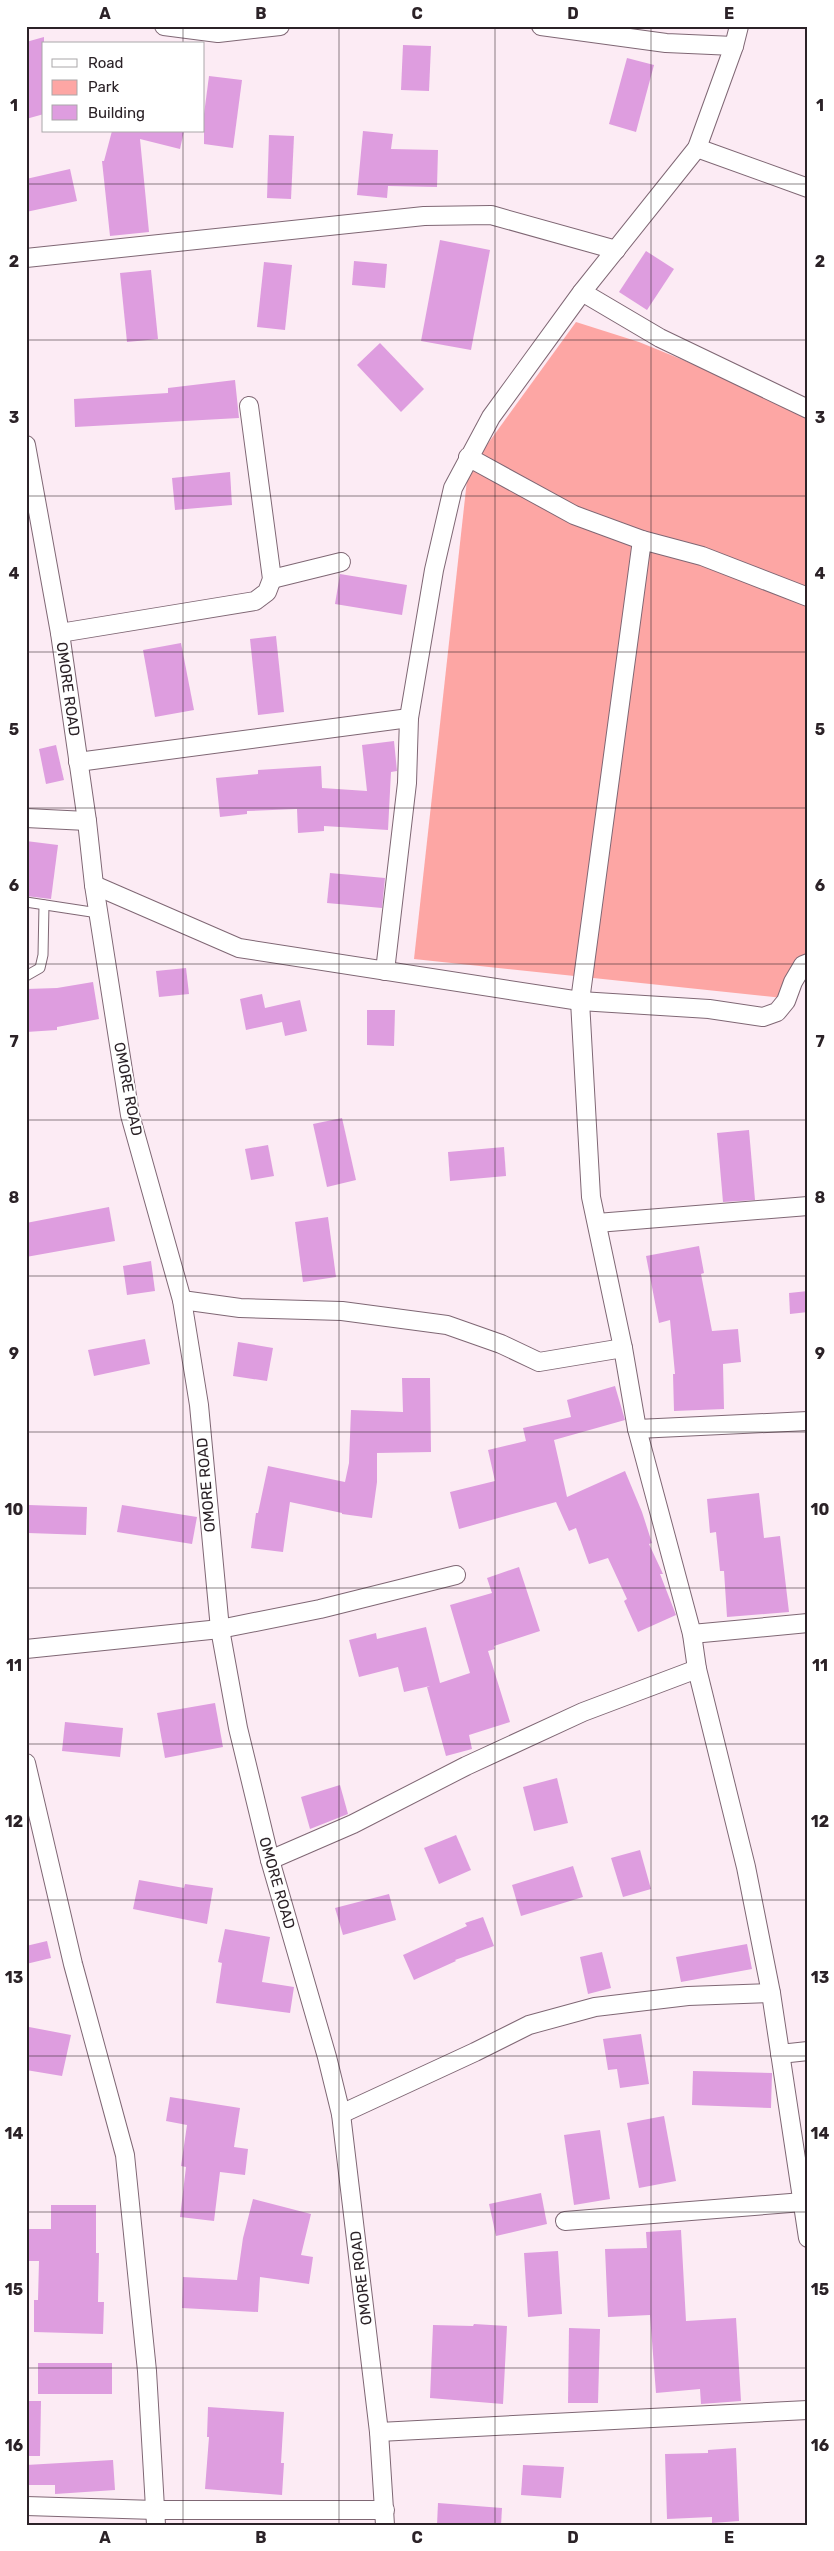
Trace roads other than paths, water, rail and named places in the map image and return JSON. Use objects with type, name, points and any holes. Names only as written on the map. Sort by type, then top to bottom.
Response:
[{"type":"street","points":[[164,26],[218,33],[280,26]]},
{"type":"street","points":[[541,26],[666,43],[734,46]]},
{"type":"street","points":[[385,971],[407,783],[409,718],[440,541],[454,488],[468,457],[491,417],[582,292],[697,148],[734,46],[739,26]]},
{"type":"street","points":[[697,148],[808,188]]},
{"type":"street","points":[[26,258],[424,216],[491,216],[616,250]]},
{"type":"street","points":[[582,292],[660,338],[808,409]]},
{"type":"street","points":[[60,633],[255,602],[267,592],[272,579],[249,406]]},
{"type":"street","name":"OMORE ROAD","points":[[26,444],[60,633],[98,913],[130,1115],[182,1300],[199,1405],[220,1629],[238,1728],[270,1860],[342,2114],[379,2432],[385,2517]]},
{"type":"street","points":[[468,457],[574,515],[642,540],[702,556],[808,597]]},
{"type":"street","points":[[642,540],[580,1001],[591,1197],[623,1348],[637,1429],[692,1634],[697,1669],[746,1867],[771,1993],[808,2238]]},
{"type":"street","points":[[272,579],[341,562]]},
{"type":"street","points":[[78,762],[409,718]]},
{"type":"street","points":[[26,818],[87,821]]},
{"type":"street","points":[[94,885],[240,948],[580,1001],[710,1009],[763,1017],[777,1012],[786,1001],[798,974],[808,963]]},
{"type":"street","points":[[597,1223],[808,1206]]},
{"type":"street","points":[[182,1300],[240,1308],[342,1311],[447,1325],[501,1344],[539,1362],[623,1348]]},
{"type":"street","points":[[637,1429],[808,1421]]},
{"type":"street","points":[[26,1649],[220,1629],[320,1609],[456,1575]]},
{"type":"street","points":[[692,1634],[808,1623]]},
{"type":"street","points":[[270,1860],[353,1824],[466,1766],[583,1712],[697,1669]]},
{"type":"street","points":[[26,1763],[72,1964],[125,2155],[147,2371],[156,2517]]},
{"type":"street","points":[[342,2114],[529,2025],[595,2007],[688,1996],[771,1993]]},
{"type":"street","points":[[780,2054],[808,2051]]},
{"type":"street","points":[[565,2222],[803,2202]]},
{"type":"street","points":[[379,2432],[808,2410]]},
{"type":"street","points":[[26,2506],[156,2517],[385,2517]]},
{"type":"lane","points":[[26,902],[98,913]]},
{"type":"lane","points":[[26,976],[40,968],[43,955],[44,905]]}]
